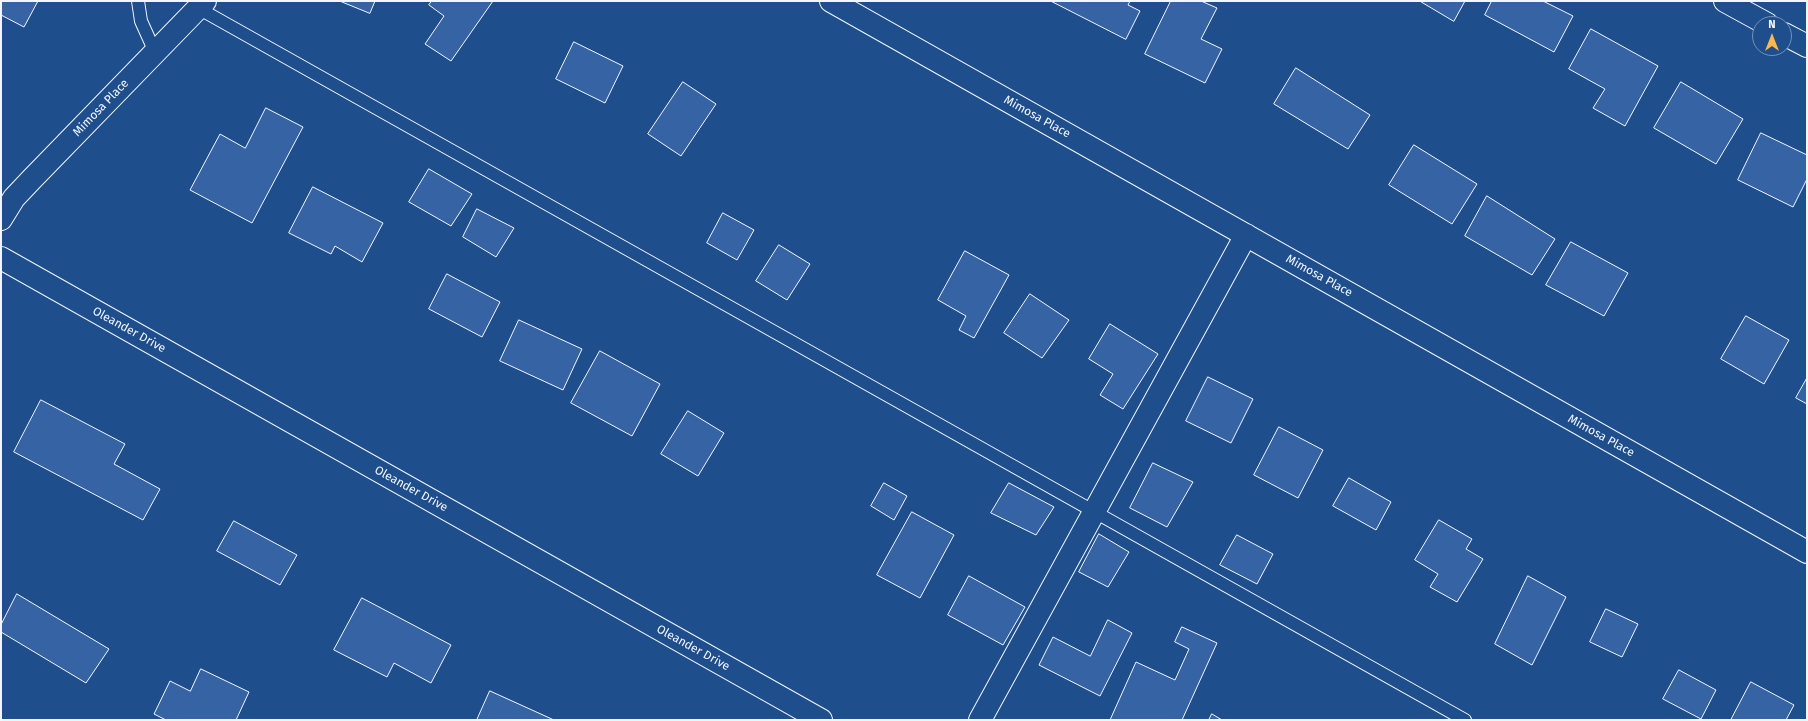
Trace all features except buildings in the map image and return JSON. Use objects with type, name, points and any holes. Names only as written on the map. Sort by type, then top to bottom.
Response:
[{"type":"street","name":"Mimosa Place","points":[[831,1],[1807,552]]},
{"type":"street","points":[[1725,1],[1752,16]]},
{"type":"street","name":"Mimosa Place","points":[[1,219],[14,198],[201,5]]},
{"type":"street","points":[[1792,38],[1807,46]]},
{"type":"street","points":[[980,720],[1246,235]]},
{"type":"street","name":"Oleander Drive","points":[[1,258],[821,720]]},
{"type":"lane","points":[[138,1],[141,21],[155,52]]},
{"type":"lane","points":[[201,5],[1465,720]]}]
